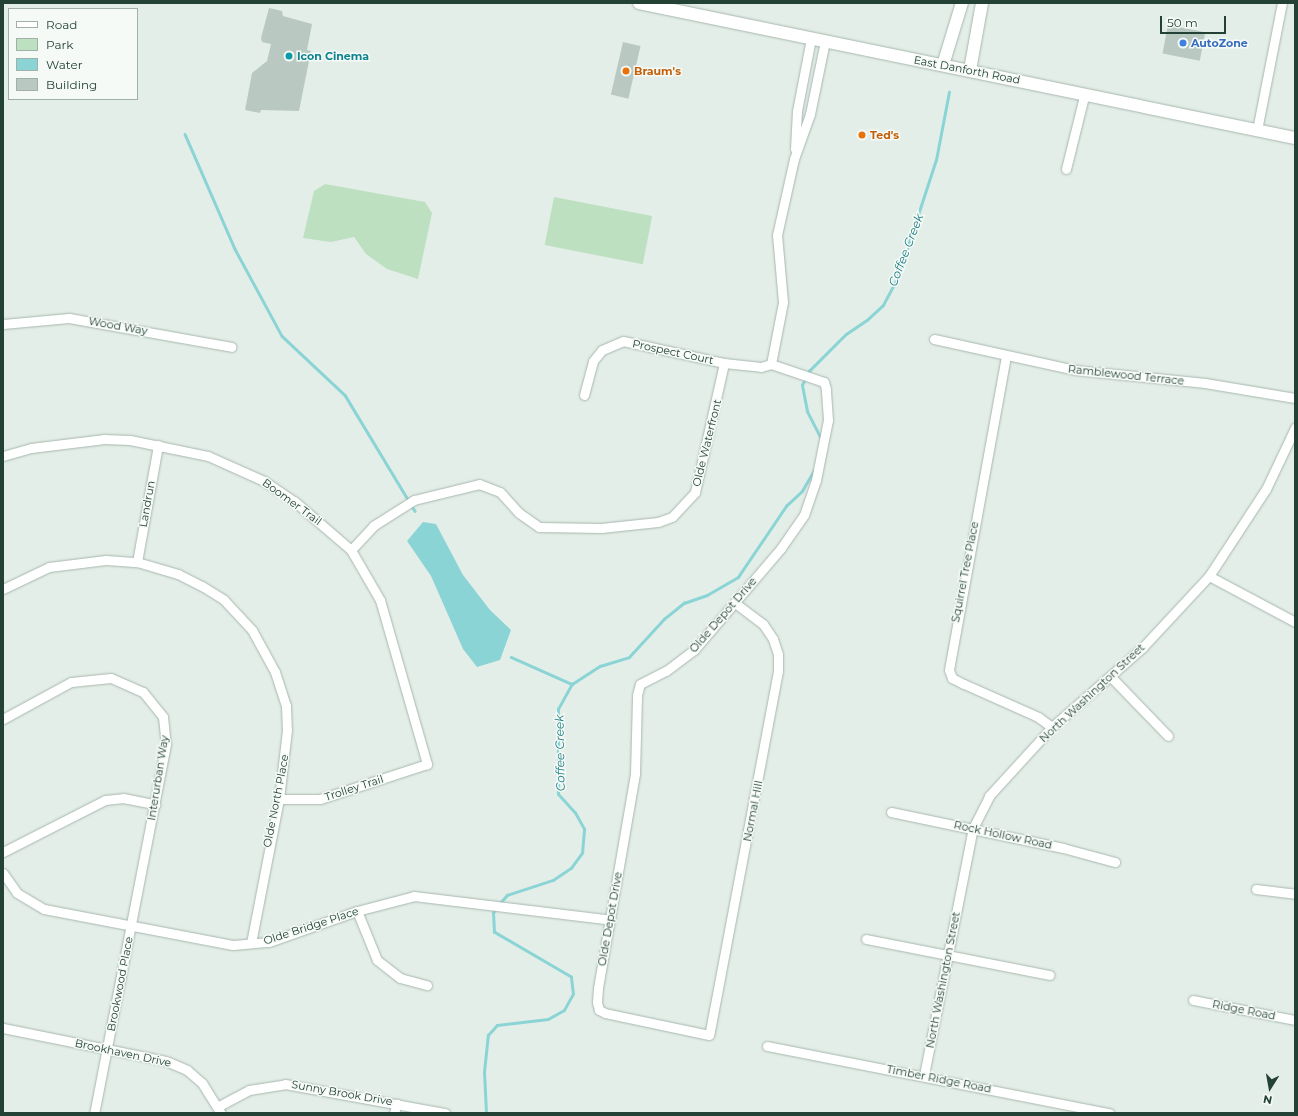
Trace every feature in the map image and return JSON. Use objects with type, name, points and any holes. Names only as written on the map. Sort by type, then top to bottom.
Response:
[{"type":"main road","name":"East Danforth Road","points":[[639,3],[970,70],[1084,96],[1295,138]]},
{"type":"main road","points":[[943,65],[962,3]]},
{"type":"main road","points":[[970,70],[982,3]]},
{"type":"street","points":[[1257,130],[1282,3]]},
{"type":"street","points":[[794,159],[797,111],[811,38]]},
{"type":"street","points":[[771,364],[783,302],[777,235],[794,159],[810,114],[824,41]]},
{"type":"street","points":[[1066,169],[1084,96]]},
{"type":"street","name":"Wood Way","points":[[3,324],[69,318],[232,347]]},
{"type":"street","name":"Ramblewood Terrace","points":[[934,339],[1006,356],[1109,375],[1205,383],[1295,398]]},
{"type":"street","name":"Prospect Court","points":[[584,395],[593,361],[602,350],[613,344],[642,344],[724,363],[761,367],[771,364]]},
{"type":"street","name":"Squirrel Tree Place","points":[[1006,356],[949,670],[952,678],[1038,717],[1052,727]]},
{"type":"street","name":"Olde Waterfront","points":[[351,550],[373,526],[414,500],[479,484],[500,492],[519,513],[544,527],[615,527],[658,522],[672,517],[695,492],[724,363]]},
{"type":"street","name":"Olde Depot Drive","points":[[709,1035],[620,1018],[599,1010],[598,988],[611,920],[635,774],[637,695],[640,684],[666,671],[694,650],[735,603],[804,515],[824,453],[828,403],[824,382],[771,364]]},
{"type":"street","name":"North Washington Street","points":[[924,1076],[973,828],[989,796],[1052,727],[1111,677],[1209,576],[1266,489],[1295,428]]},
{"type":"street","name":"Boomer Trail","points":[[3,456],[31,448],[104,439],[158,445],[208,456],[264,481],[294,501],[351,550],[380,600],[427,764]]},
{"type":"street","name":"Landrun","points":[[137,562],[158,445]]},
{"type":"street","name":"Olde North Place","points":[[3,589],[55,566],[106,560],[137,562],[178,574],[224,600],[239,613],[265,649],[286,705],[286,752],[279,798],[251,943]]},
{"type":"street","points":[[1209,576],[1295,622]]},
{"type":"street","name":"Normal Hill","points":[[709,1035],[778,671],[778,654],[773,639],[763,624],[735,603]]},
{"type":"street","points":[[1111,677],[1168,736]]},
{"type":"street","name":"Interurban Way","points":[[3,719],[71,682],[111,678],[128,683],[143,692],[164,717],[166,744],[132,926]]},
{"type":"street","name":"Trolley Trail","points":[[279,798],[320,799],[427,764]]},
{"type":"street","points":[[3,852],[105,800],[123,798],[155,804]]},
{"type":"street","name":"Rock Hollow Road","points":[[891,812],[973,828],[1115,862]]},
{"type":"street","name":"Olde Bridge Place","points":[[3,873],[27,902],[44,909],[225,944],[269,942],[357,911],[414,896],[438,897],[611,920]]},
{"type":"street","points":[[1256,889],[1295,894]]},
{"type":"street","points":[[357,911],[377,960],[400,978],[427,985]]},
{"type":"street","name":"Brookwood Place","points":[[94,1113],[132,926]]},
{"type":"street","points":[[866,939],[948,953],[1050,975]]},
{"type":"street","name":"Ridge Road","points":[[1193,1000],[1295,1020]]},
{"type":"street","name":"Brookhaven Drive","points":[[3,1028],[166,1061],[187,1070],[202,1083],[220,1110]]},
{"type":"street","name":"Timber Ridge Road","points":[[767,1046],[1110,1113]]},
{"type":"street","name":"Sunny Brook Drive","points":[[220,1110],[249,1090],[285,1084],[397,1103],[445,1113]]},
{"type":"street","points":[[394,1113],[397,1103]]},
{"type":"green space","points":[[325,184],[425,202],[432,213],[418,279],[387,269],[366,254],[354,237],[331,242],[303,238],[314,191]]},
{"type":"green space","points":[[554,197],[652,216],[643,264],[545,245]]},
{"type":"water","points":[[423,522],[436,524],[463,575],[490,610],[511,630],[500,660],[477,667],[463,649],[431,576],[407,541]]},
{"type":"building","name":"Icon Cinema","points":[[269,8],[282,11],[283,16],[312,24],[307,50],[311,51],[299,111],[261,110],[260,113],[245,110],[252,73],[267,61],[271,44],[262,42],[261,38]]},
{"type":"building","name":"AutoZone","points":[[1168,25],[1205,32],[1200,61],[1162,53]]},
{"type":"building","name":"Braum's","points":[[623,42],[641,46],[628,99],[611,95]]},
{"type":"waterway","name":"Coffee Creek","points":[[821,439],[807,411],[802,385],[809,371],[846,334],[867,320],[883,305],[897,279],[936,160],[949,92]]},
{"type":"waterway","points":[[185,134],[235,249],[282,336],[345,395],[409,501]]},
{"type":"waterway","name":"Coffee Creek","points":[[499,904],[507,895],[553,880],[571,868],[582,853],[584,829],[575,813],[558,794],[558,709],[572,684],[600,666],[629,657],[664,619],[684,603],[707,595],[738,577],[786,506],[802,491],[814,470]]},
{"type":"waterway","points":[[411,505],[415,511]]},
{"type":"waterway","points":[[511,657],[572,684]]},
{"type":"waterway","name":"Coffee Creek","points":[[486,1113],[484,1072],[488,1035],[497,1025],[548,1019],[564,1010],[573,994],[571,977],[494,932],[493,913],[496,908]]},
{"type":"place","name":"AutoZone","points":[[1183,43]]},
{"type":"place","name":"Icon Cinema","points":[[289,56]]},
{"type":"place","name":"Braum's","points":[[626,71]]},
{"type":"place","name":"Ted's","points":[[862,135]]}]
